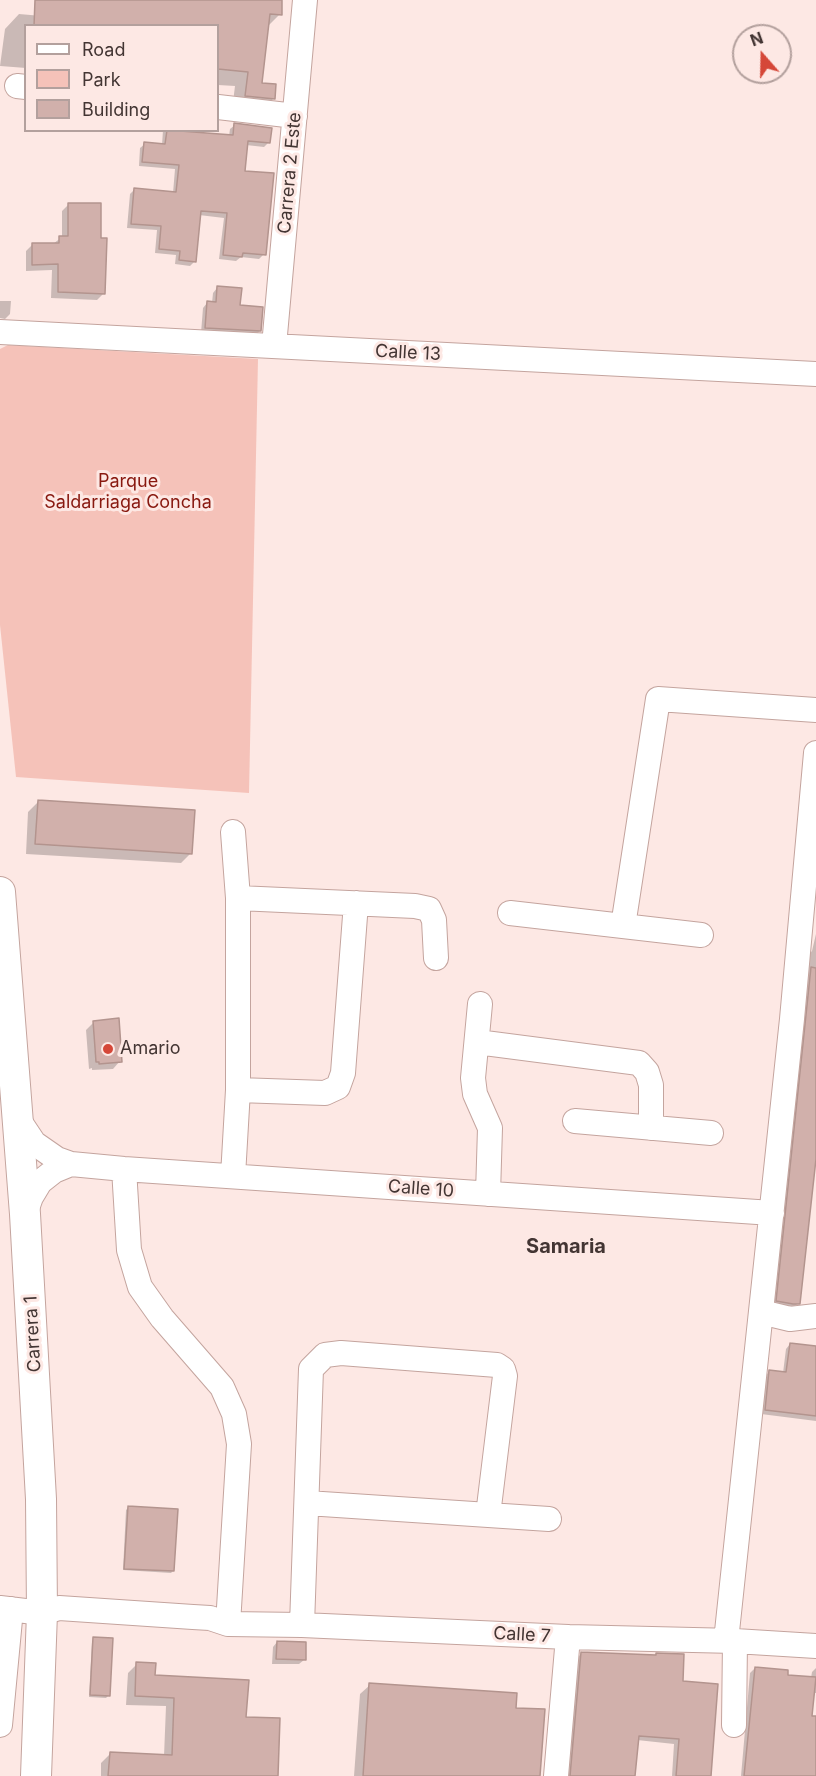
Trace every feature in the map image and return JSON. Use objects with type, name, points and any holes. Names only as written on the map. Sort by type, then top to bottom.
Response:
[{"type":"main road","name":"Carrera 1","points":[[0,892],[25,1214],[41,1499],[42,1612],[36,1776]]},
{"type":"street","name":"Carrera 2 Este","points":[[274,346],[305,0]]},
{"type":"street","points":[[219,107],[295,116]]},
{"type":"street","name":"Calle 13","points":[[0,333],[816,374]]},
{"type":"street","points":[[623,926],[658,699],[816,710]]},
{"type":"street","points":[[734,1725],[731,1641],[816,753]]},
{"type":"street","points":[[233,832],[238,898],[238,1090],[233,1176]]},
{"type":"street","points":[[238,898],[415,906],[429,909],[434,920],[436,958]]},
{"type":"street","points":[[238,1090],[325,1093],[338,1087],[343,1073],[356,903]]},
{"type":"street","points":[[510,913],[701,935]]},
{"type":"street","points":[[480,1004],[473,1078],[475,1094],[490,1128],[488,1194]]},
{"type":"street","points":[[477,1042],[639,1063],[647,1072],[651,1085],[651,1128]]},
{"type":"street","points":[[18,1119],[34,1143],[57,1159],[71,1164]]},
{"type":"street","points":[[575,1121],[711,1133]]},
{"type":"street","points":[[25,1214],[40,1182],[54,1171],[71,1164]]},
{"type":"street","name":"Calle 10","points":[[71,1164],[772,1213]]},
{"type":"street","points":[[124,1169],[129,1250],[140,1287],[162,1318],[222,1387],[234,1414],[239,1444],[228,1624]]},
{"type":"street","points":[[761,1312],[790,1319],[816,1316]]},
{"type":"street","points":[[302,1625],[311,1369],[325,1354],[341,1353],[497,1365],[503,1369],[505,1376],[488,1515]]},
{"type":"street","points":[[307,1503],[549,1519]]},
{"type":"street","name":"Calle 7","points":[[5,1609],[42,1612],[59,1608],[210,1618],[228,1624],[731,1641],[816,1646]]},
{"type":"street","points":[[0,1725],[5,1609]]},
{"type":"street","points":[[535,1635],[554,1654],[564,1680]]},
{"type":"street","points":[[556,1776],[568,1637]]},
{"type":"green space","name":"Parque Saldarriaga Concha","points":[[8,345],[258,359],[249,793],[16,777],[0,625],[0,349]]},
{"type":"building","points":[[35,0],[282,0],[282,15],[270,14],[262,83],[276,84],[275,99],[245,96],[248,72],[219,69],[219,24],[34,24]]},
{"type":"building","points":[[234,123],[272,128],[270,143],[248,141],[245,171],[274,173],[266,255],[243,253],[242,257],[223,255],[227,213],[201,211],[196,262],[179,260],[180,251],[159,249],[161,226],[131,224],[134,188],[176,192],[179,165],[142,162],[144,142],[165,144],[167,132],[233,135]]},
{"type":"building","points":[[68,203],[101,203],[101,238],[107,238],[105,294],[58,292],[58,264],[32,265],[32,243],[59,243],[59,236],[68,236]]},
{"type":"building","points":[[217,286],[242,288],[240,305],[263,307],[261,331],[205,328],[207,301],[216,302]]},
{"type":"building","points":[[38,800],[195,810],[192,854],[35,844]]},
{"type":"building","points":[[811,967],[816,968],[816,1159],[800,1304],[793,1304],[776,1301]]},
{"type":"building","name":"Amario","points":[[119,1018],[122,1062],[99,1064],[96,1062],[93,1021]]},
{"type":"building","points":[[790,1343],[816,1346],[816,1416],[765,1410],[769,1370],[786,1372]]},
{"type":"building","points":[[128,1506],[178,1509],[174,1571],[124,1569]]},
{"type":"building","points":[[93,1637],[113,1638],[110,1696],[90,1695]]},
{"type":"building","points":[[277,1641],[306,1642],[306,1660],[276,1659]]},
{"type":"building","points":[[581,1652],[684,1654],[683,1681],[718,1684],[711,1776],[676,1776],[679,1739],[639,1736],[635,1776],[570,1776]]},
{"type":"building","points":[[136,1662],[156,1663],[155,1675],[249,1680],[246,1717],[280,1718],[278,1776],[108,1776],[110,1752],[172,1755],[174,1698],[135,1696]]},
{"type":"building","points":[[755,1667],[788,1670],[788,1675],[816,1677],[812,1716],[816,1716],[816,1776],[744,1776]]},
{"type":"building","points":[[369,1683],[517,1693],[516,1708],[545,1709],[540,1776],[363,1776]]},
{"type":"place","name":"Amario","points":[[108,1049]]},
{"type":"district","name":"Samaria","points":[[566,1247]]}]
